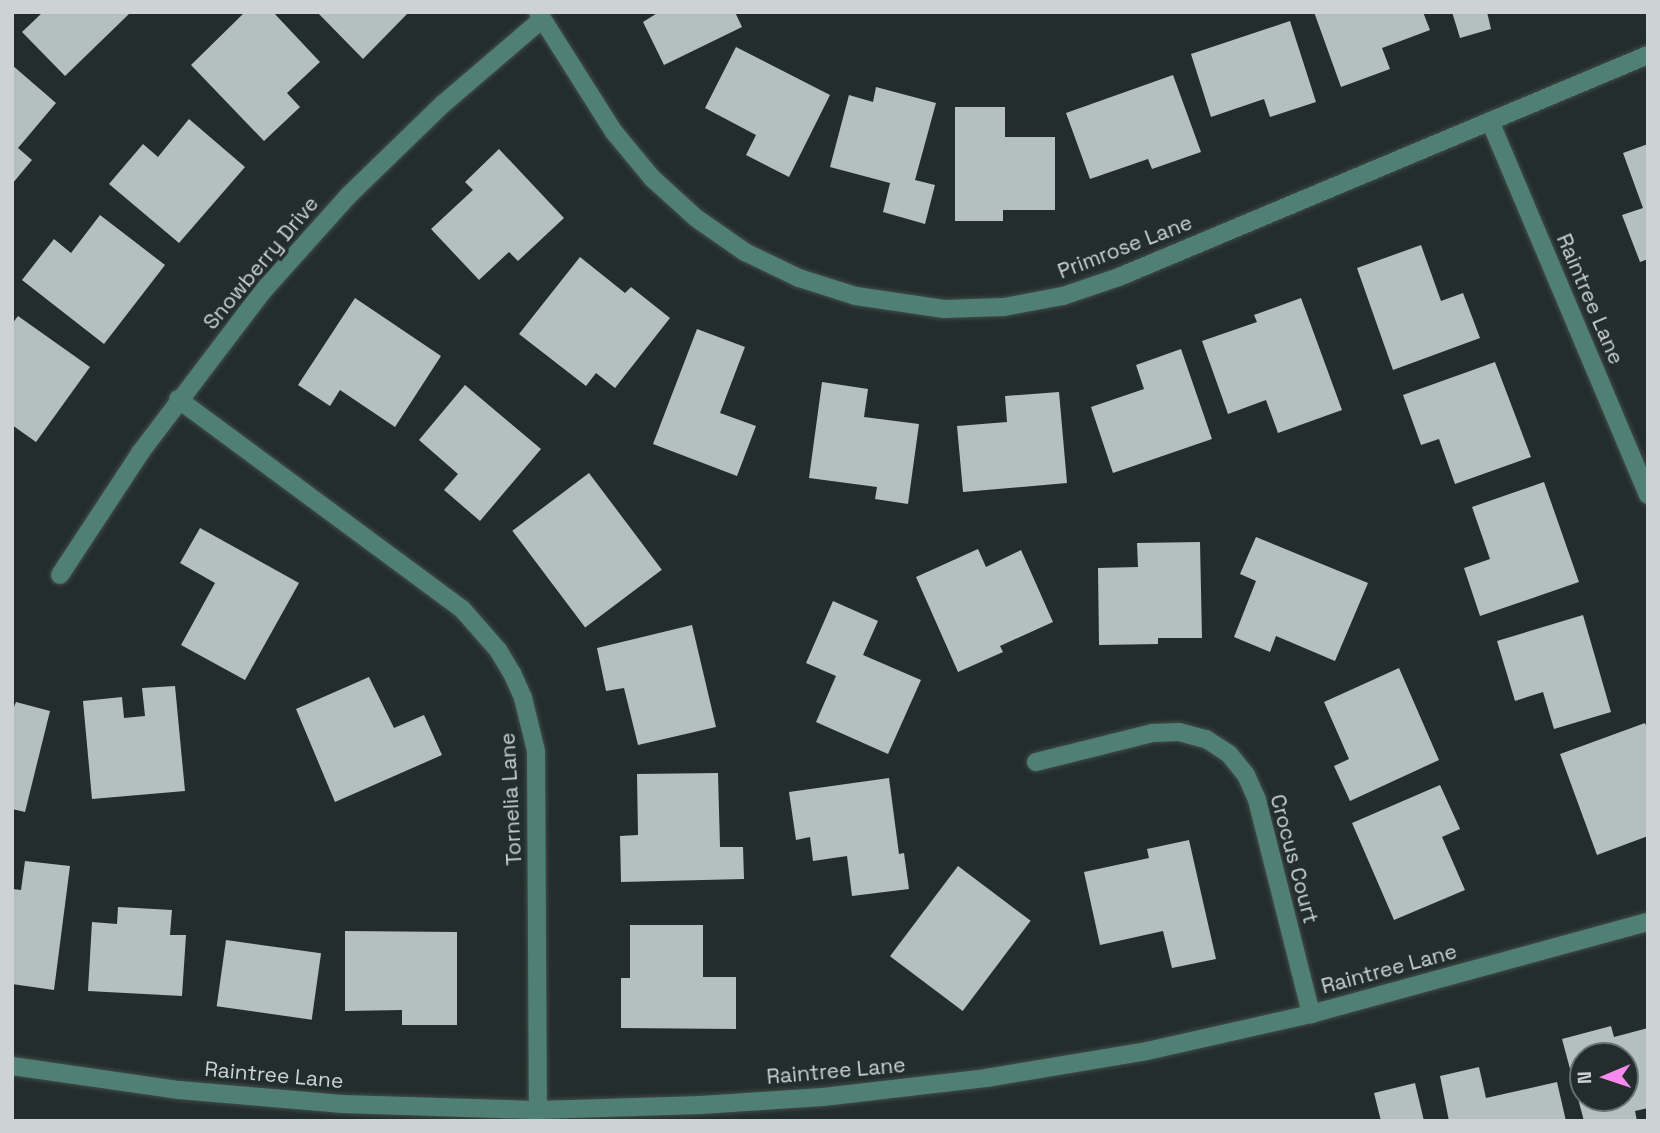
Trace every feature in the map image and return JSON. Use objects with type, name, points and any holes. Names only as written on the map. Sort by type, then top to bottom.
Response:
[{"type":"street","name":"Primrose Lane","points":[[540,15],[614,132],[652,178],[696,218],[745,251],[799,278],[856,296],[932,308],[1004,307],[1074,292],[1119,277],[1648,55]]},
{"type":"street","name":"Snowberry Drive","points":[[61,575],[178,399],[262,292],[349,195],[540,15]]},
{"type":"street","name":"Raintree Lane","points":[[1490,121],[1648,495]]},
{"type":"street","name":"Tornelia Lane","points":[[178,399],[462,609],[498,650],[512,673],[523,698],[536,751],[538,1110]]},
{"type":"street","name":"Crocus Court","points":[[1037,762],[1152,733],[1179,732],[1206,739],[1229,754],[1246,775],[1257,800],[1311,1014]]},
{"type":"street","name":"Raintree Lane","points":[[12,1066],[179,1090],[342,1104],[538,1110],[701,1105],[810,1098],[986,1078],[1147,1051],[1311,1014],[1648,922]]},
{"type":"building","points":[[43,12],[131,12],[65,76],[22,32]]},
{"type":"building","points":[[245,12],[273,12],[320,62],[287,93],[300,107],[264,141],[191,65]]},
{"type":"building","points":[[317,12],[409,12],[363,59]]},
{"type":"building","points":[[659,12],[735,12],[742,27],[664,65],[643,22]]},
{"type":"building","points":[[1314,12],[1423,12],[1430,30],[1382,48],[1390,69],[1341,87]]},
{"type":"building","points":[[1452,12],[1487,12],[1491,29],[1460,38]]},
{"type":"building","points":[[1290,21],[1316,102],[1270,117],[1264,99],[1211,117],[1191,54]]},
{"type":"building","points":[[736,47],[830,95],[789,177],[746,155],[756,135],[705,108]]},
{"type":"building","points":[[12,65],[56,103],[18,148],[32,160],[12,184]]},
{"type":"building","points":[[1173,75],[1201,152],[1152,169],[1148,159],[1090,179],[1066,113]]},
{"type":"building","points":[[876,87],[936,103],[915,180],[935,185],[925,224],[883,212],[890,183],[830,167],[849,95],[873,102]]},
{"type":"building","points":[[955,107],[1005,107],[1005,137],[1055,137],[1055,210],[1003,210],[1003,221],[955,221]]},
{"type":"building","points":[[189,119],[245,167],[179,243],[109,184],[143,144],[158,157]]},
{"type":"building","points":[[1648,144],[1648,259],[1640,262],[1622,215],[1643,208],[1623,153]]},
{"type":"building","points":[[499,149],[564,218],[518,261],[509,252],[479,280],[431,229],[473,190],[465,182]]},
{"type":"building","points":[[100,215],[165,265],[104,344],[22,280],[54,239],[71,253]]},
{"type":"building","points":[[1421,245],[1441,301],[1463,293],[1480,338],[1393,370],[1357,268]]},
{"type":"building","points":[[580,257],[625,293],[631,287],[670,318],[615,388],[596,373],[586,386],[519,334]]},
{"type":"building","points":[[355,298],[441,356],[395,427],[340,390],[330,406],[298,385]]},
{"type":"building","points":[[1301,298],[1342,410],[1278,433],[1266,400],[1228,414],[1202,341],[1257,322],[1254,315]]},
{"type":"building","points":[[18,316],[90,367],[36,442],[12,425],[12,324]]},
{"type":"building","points":[[697,329],[745,347],[720,413],[756,426],[737,476],[653,444]]},
{"type":"building","points":[[1181,349],[1212,439],[1113,473],[1091,407],[1144,389],[1136,365]]},
{"type":"building","points":[[1495,362],[1531,457],[1455,484],[1439,439],[1421,445],[1403,395]]},
{"type":"building","points":[[822,382],[868,389],[864,417],[919,424],[908,504],[875,499],[877,487],[809,478]]},
{"type":"building","points":[[465,385],[541,449],[480,521],[444,490],[458,474],[419,440]]},
{"type":"building","points":[[1059,392],[1067,483],[963,492],[957,426],[1007,422],[1005,396]]},
{"type":"building","points":[[589,473],[662,570],[585,627],[512,531]]},
{"type":"building","points":[[1544,482],[1579,582],[1480,616],[1464,568],[1490,559],[1472,507]]},
{"type":"building","points":[[200,528],[299,583],[245,680],[181,645],[215,583],[180,563]]},
{"type":"building","points":[[1256,537],[1368,583],[1335,661],[1276,636],[1270,652],[1234,637],[1256,581],[1240,574]]},
{"type":"building","points":[[1200,542],[1202,638],[1158,638],[1158,644],[1099,645],[1098,568],[1138,567],[1137,543]]},
{"type":"building","points":[[978,549],[986,567],[1021,550],[1053,622],[1000,646],[1003,652],[958,672],[916,577]]},
{"type":"building","points":[[833,601],[878,621],[863,655],[921,680],[888,754],[816,722],[836,676],[806,663]]},
{"type":"building","points":[[1583,615],[1611,712],[1554,729],[1543,692],[1515,701],[1497,641]]},
{"type":"building","points":[[692,625],[716,727],[638,745],[624,688],[606,691],[597,648]]},
{"type":"building","points":[[1399,668],[1439,760],[1350,801],[1334,766],[1349,759],[1324,702]]},
{"type":"building","points":[[369,677],[394,728],[424,715],[442,755],[335,802],[296,709]]},
{"type":"building","points":[[175,686],[185,791],[92,799],[83,701],[122,697],[124,718],[145,716],[142,688]]},
{"type":"building","points":[[16,702],[50,711],[25,812],[12,809],[12,711]]},
{"type":"building","points":[[1645,723],[1648,731],[1648,836],[1597,855],[1560,754]]},
{"type":"building","points":[[718,773],[720,847],[743,847],[744,879],[621,882],[620,836],[638,835],[637,774]]},
{"type":"building","points":[[889,778],[899,854],[904,853],[909,889],[852,896],[847,856],[813,861],[810,837],[796,840],[789,792]]},
{"type":"building","points":[[1440,785],[1460,829],[1442,837],[1465,890],[1394,920],[1352,823]]},
{"type":"building","points":[[1189,840],[1216,959],[1172,968],[1163,931],[1100,945],[1084,872],[1149,858],[1147,849]]},
{"type":"building","points":[[25,861],[70,866],[54,990],[12,984],[12,889],[21,890]]},
{"type":"building","points":[[958,866],[1031,921],[963,1011],[890,956]]},
{"type":"building","points":[[118,907],[172,910],[170,935],[186,935],[182,996],[88,991],[92,922],[117,924]]},
{"type":"building","points":[[630,925],[703,925],[703,977],[736,977],[736,1029],[621,1028],[621,978],[630,978]]},
{"type":"building","points":[[345,931],[457,932],[457,1025],[402,1025],[402,1010],[345,1011]]},
{"type":"building","points":[[226,940],[321,953],[312,1020],[217,1006]]},
{"type":"building","points":[[1611,1026],[1614,1037],[1648,1028],[1648,1108],[1639,1110],[1639,1042],[1569,1042],[1569,1065],[1562,1039]]},
{"type":"building","points":[[1479,1067],[1486,1098],[1557,1082],[1566,1121],[1449,1121],[1440,1076]]},
{"type":"building","points":[[1415,1083],[1424,1121],[1381,1121],[1374,1093]]},
{"type":"building","points":[[1582,1112],[1635,1112],[1637,1121],[1584,1121]]}]
